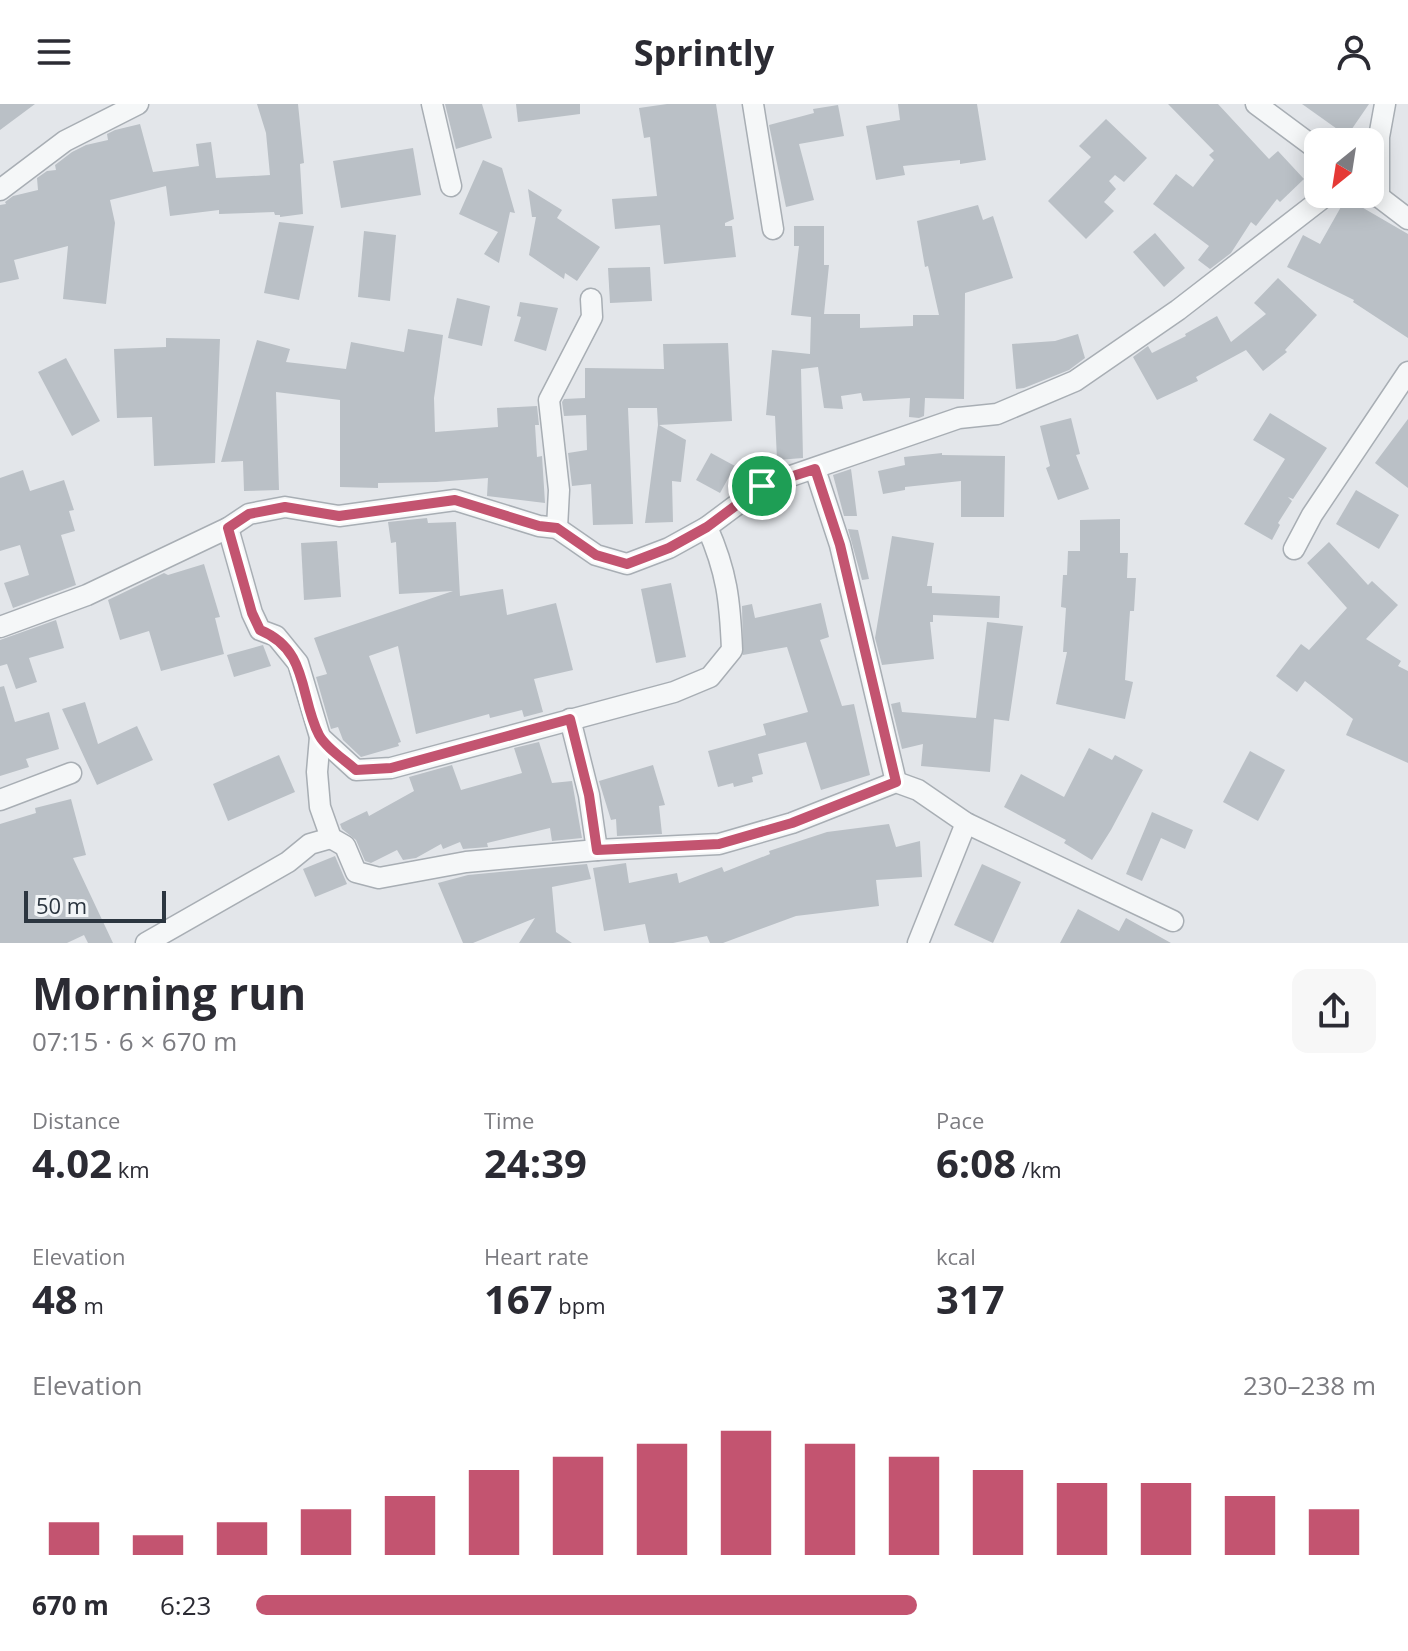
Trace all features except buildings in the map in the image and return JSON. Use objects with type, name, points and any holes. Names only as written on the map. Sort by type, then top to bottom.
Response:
[{"type":"street","points":[[0,190],[65,141],[138,104]]},
{"type":"street","points":[[432,104],[451,186]]},
{"type":"street","points":[[753,104],[773,229]]},
{"type":"street","points":[[1256,104],[1304,140]]},
{"type":"street","points":[[1381,128],[1385,104]]},
{"type":"street","points":[[1384,201],[1408,219]]},
{"type":"street","points":[[0,627],[87,595],[228,528],[249,514],[285,507],[339,516],[455,500],[539,526],[557,528],[596,555],[627,564],[669,548],[707,527],[762,486],[959,418],[997,414],[1075,381],[1178,310],[1310,208]]},
{"type":"street","points":[[557,528],[559,490],[549,400],[592,317],[591,299]]},
{"type":"street","points":[[1294,549],[1312,515],[1408,372]]},
{"type":"street","points":[[815,469],[840,545],[896,782]]},
{"type":"street","points":[[320,737],[356,770],[391,768],[674,692],[710,677],[732,650],[730,602],[722,561],[707,527]]},
{"type":"street","points":[[228,528],[252,613],[260,630],[276,636],[298,663],[320,737],[317,772],[320,807],[331,838],[345,846],[356,872],[379,878],[466,862],[597,850],[719,844],[792,823],[896,782],[918,790],[966,823],[1173,921]]},
{"type":"street","points":[[570,719],[589,795],[597,850]]},
{"type":"street","points":[[0,800],[71,773]]},
{"type":"street","points":[[918,943],[966,823]]},
{"type":"street","points":[[146,943],[288,862],[310,844],[331,838]]},
{"type":"route","points":[[815,469],[840,545],[896,782],[792,823],[719,844],[597,850],[589,795],[570,719],[391,768],[356,770],[320,737],[298,663],[276,636],[260,630],[252,613],[228,528],[249,514],[285,507],[339,516],[455,500],[539,526],[557,528],[596,555],[627,564],[669,548],[707,527],[762,486],[815,469]]}]
